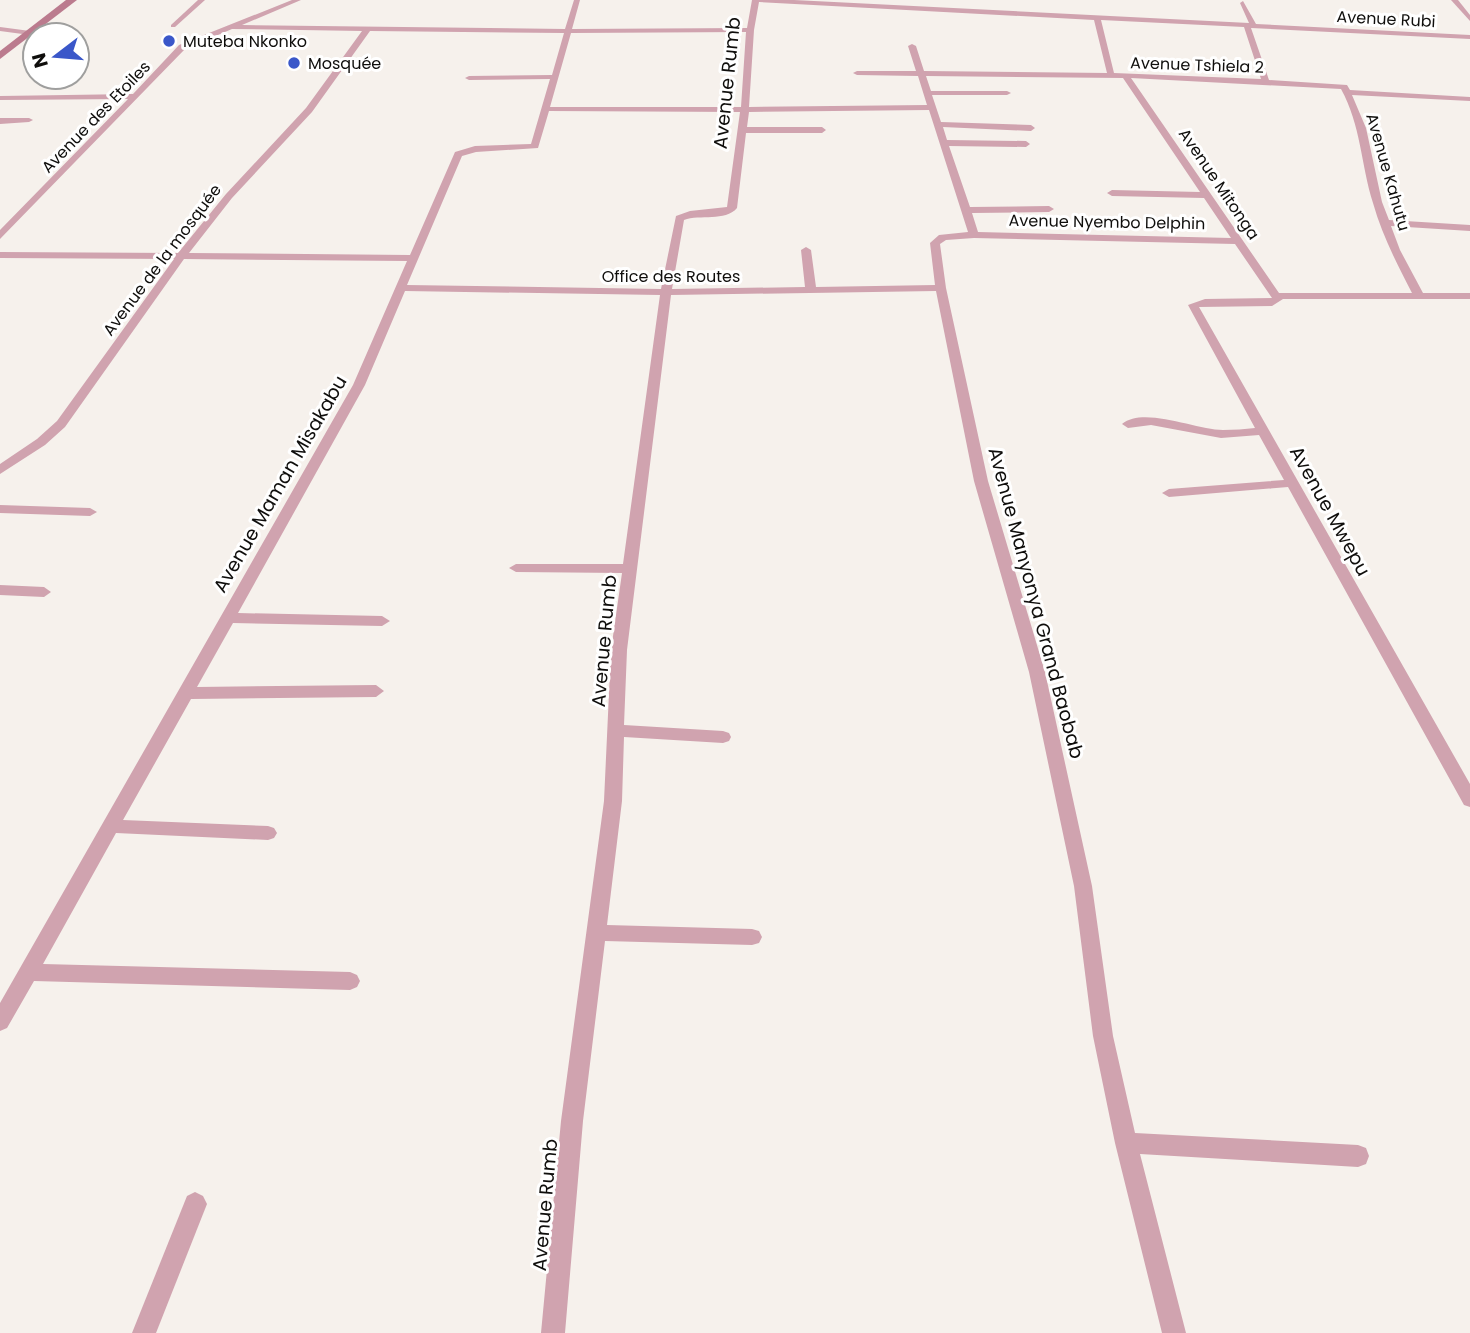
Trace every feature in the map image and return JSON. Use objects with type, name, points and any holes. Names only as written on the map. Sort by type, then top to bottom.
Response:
[{"type":"main road","points":[[45,21],[72,0]]},
{"type":"main road","points":[[1,55],[21,40]]},
{"type":"street","points":[[173,26],[202,0]]},
{"type":"street","name":"Avenue des Etoiles","points":[[0,236],[182,47],[298,0]]},
{"type":"street","name":"Avenue Maman Misakabu","points":[[0,1022],[108,826],[359,385],[458,154],[475,149],[534,147],[577,0]]},
{"type":"street","name":"Avenue Rubi","points":[[755,0],[1470,37]]},
{"type":"street","name":"Avenue Rumb","points":[[553,1333],[572,1121],[613,801],[620,650],[666,292],[679,218],[690,214],[727,212],[732,208],[755,0]]},
{"type":"street","points":[[996,14],[997,0]]},
{"type":"street","points":[[1454,0],[1470,19]]},
{"type":"street","points":[[1243,3],[1266,82]]},
{"type":"street","points":[[1097,19],[1111,75]]},
{"type":"street","points":[[229,27],[750,30]]},
{"type":"street","points":[[0,29],[21,32]]},
{"type":"street","name":"Avenue de la mosquée","points":[[0,470],[41,442],[61,424],[181,256],[229,196],[309,110],[368,29]]},
{"type":"street","points":[[912,46],[974,235]]},
{"type":"street","name":"Avenue Tshiela 2","points":[[858,73],[1111,75],[1335,85],[1344,87],[1347,92],[1470,99]]},
{"type":"street","name":"Avenue Mitonga","points":[[1126,76],[1208,195],[1272,299]]},
{"type":"street","points":[[469,79],[554,77]]},
{"type":"street","name":"Avenue Kahutu","points":[[1347,92],[1362,128],[1377,202],[1395,250],[1420,297]]},
{"type":"street","points":[[928,93],[1007,93]]},
{"type":"street","points":[[0,98],[136,96]]},
{"type":"street","points":[[545,109],[934,107]]},
{"type":"street","points":[[0,121],[29,120]]},
{"type":"street","points":[[939,124],[1031,128]]},
{"type":"street","points":[[742,130],[822,130]]},
{"type":"street","points":[[946,143],[1026,144]]},
{"type":"street","points":[[1112,193],[1208,195]]},
{"type":"street","points":[[967,210],[1049,209]]},
{"type":"street","points":[[1385,223],[1470,228]]},
{"type":"street","name":"Avenue Nyembo Delphin","points":[[974,235],[1238,241]]},
{"type":"street","name":"Avenue Manyonya Grand Baobab","points":[[974,235],[943,237],[935,243],[941,288],[981,481],[1037,672],[1083,886],[1103,1036],[1126,1143],[1174,1333]]},
{"type":"street","points":[[806,250],[811,290]]},
{"type":"street","points":[[0,255],[413,258]]},
{"type":"street","name":"Office des Routes","points":[[402,288],[666,292],[941,288]]},
{"type":"street","points":[[1272,299],[1470,296]]},
{"type":"street","name":"Avenue Mwepu","points":[[1272,299],[1198,302],[1193,305],[1470,800]]},
{"type":"street","points":[[1128,424],[1151,421],[1220,434],[1263,431]]},
{"type":"street","points":[[1169,493],[1292,483]]},
{"type":"street","points":[[0,509],[90,512]]},
{"type":"street","points":[[516,568],[630,569]]},
{"type":"street","points":[[0,590],[44,592]]},
{"type":"street","points":[[226,618],[382,621]]},
{"type":"street","points":[[184,693],[376,691]]},
{"type":"street","points":[[616,731],[723,737]]},
{"type":"street","points":[[108,826],[268,833]]},
{"type":"street","points":[[596,933],[752,937]]},
{"type":"street","points":[[27,972],[350,981]]},
{"type":"street","points":[[1126,1143],[1357,1156]]},
{"type":"street","points":[[144,1333],[195,1204]]},
{"type":"place","name":"Muteba Nkonko","points":[[169,41]]},
{"type":"place","name":"Mosquée","points":[[294,63]]}]
